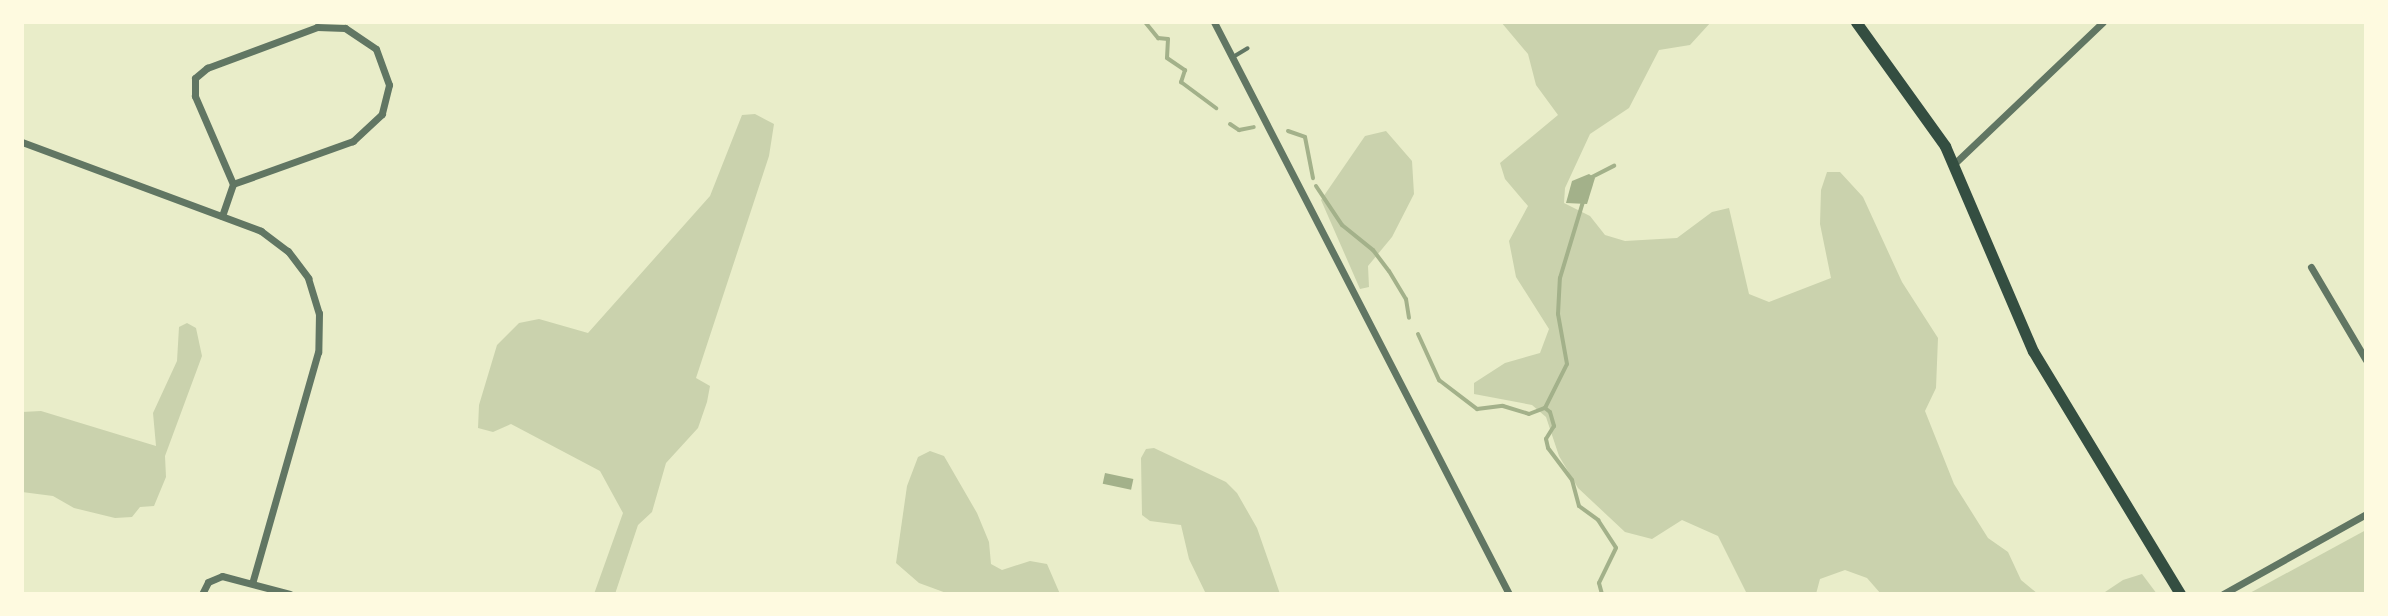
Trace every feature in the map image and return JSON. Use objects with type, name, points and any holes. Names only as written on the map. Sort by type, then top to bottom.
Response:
[{"type":"main road","points":[[1856,22],[1955,163],[2029,344],[2180,594]]},
{"type":"street","points":[[1214,22],[1509,594]]},
{"type":"street","points":[[1955,163],[2103,22]]},
{"type":"street","points":[[222,216],[233,184],[193,92],[198,74],[317,27],[345,28],[370,42],[386,66],[389,85],[382,114],[370,130],[233,184]]},
{"type":"street","points":[[22,142],[261,231],[288,251],[308,278],[319,313],[318,352],[252,583]]},
{"type":"street","points":[[2311,267],[2366,360]]},
{"type":"street","points":[[2223,594],[2366,514]]},
{"type":"street","points":[[202,594],[217,577],[290,594]]},
{"type":"lane","points":[[1233,58],[1248,48]]},
{"type":"shaded area","points":[[1501,22],[1711,22],[1690,45],[1659,50],[1629,108],[1590,134],[1565,188],[1564,203],[1590,216],[1605,235],[1625,241],[1677,238],[1712,212],[1729,208],[1749,294],[1769,302],[1831,278],[1820,224],[1821,190],[1827,172],[1840,172],[1863,197],[1902,282],[1938,338],[1936,388],[1925,411],[1954,484],[1988,538],[2008,552],[2021,580],[2038,594],[1881,594],[1867,578],[1845,570],[1820,579],[1816,594],[1747,594],[1718,536],[1682,520],[1652,539],[1625,532],[1578,488],[1559,456],[1546,417],[1532,405],[1474,394],[1474,383],[1505,363],[1540,353],[1549,329],[1516,277],[1509,241],[1528,206],[1505,179],[1500,163],[1558,115],[1536,85],[1528,54]]},
{"type":"shaded area","points":[[755,114],[774,124],[769,156],[696,378],[710,386],[707,402],[698,428],[666,463],[652,512],[638,525],[615,594],[594,594],[623,513],[600,471],[511,424],[493,432],[478,428],[479,405],[497,345],[519,323],[539,319],[588,333],[710,196],[742,115]]},
{"type":"shaded area","points":[[1386,131],[1412,161],[1414,194],[1392,237],[1368,266],[1369,287],[1360,289],[1321,200],[1365,136]]},
{"type":"shaded area","points":[[1589,174],[1595,178],[1587,204],[1566,203],[1572,181]]},
{"type":"shaded area","points":[[187,323],[196,328],[202,356],[165,456],[166,477],[154,506],[140,507],[132,517],[115,518],[74,508],[53,496],[22,492],[22,412],[41,411],[156,446],[153,413],[177,361],[179,327]]},
{"type":"shaded area","points":[[1154,448],[1226,482],[1237,493],[1257,528],[1280,594],[1206,594],[1189,559],[1181,525],[1150,521],[1142,515],[1141,458],[1146,449]]},
{"type":"shaded area","points":[[930,451],[944,456],[977,513],[989,542],[991,564],[1002,570],[1030,561],[1047,564],[1060,594],[949,594],[919,583],[896,563],[907,486],[918,457]]},
{"type":"shaded area","points":[[1105,473],[1133,479],[1131,490],[1103,484]]},
{"type":"shaded area","points":[[2366,530],[2366,594],[2248,594]]},
{"type":"shaded area","points":[[2142,574],[2157,594],[2102,594],[2123,580]]},
{"type":"waterway","points":[[1145,22],[1158,38],[1168,39],[1167,58],[1185,70],[1181,82],[1216,108]]},
{"type":"waterway","points":[[1230,124],[1239,130],[1254,127]]},
{"type":"waterway","points":[[1288,131],[1305,137],[1313,178]]},
{"type":"waterway","points":[[1592,177],[1614,166]]},
{"type":"waterway","points":[[1316,186],[1342,225],[1373,250],[1389,271],[1406,299],[1409,318]]},
{"type":"waterway","points":[[1545,408],[1567,364],[1558,314],[1560,278],[1583,202]]},
{"type":"waterway","points":[[1418,334],[1439,380],[1477,409],[1503,406],[1529,414],[1545,408],[1550,412],[1554,426],[1546,439],[1548,448],[1572,480],[1579,506],[1598,520],[1616,548],[1599,583],[1602,594]]}]
